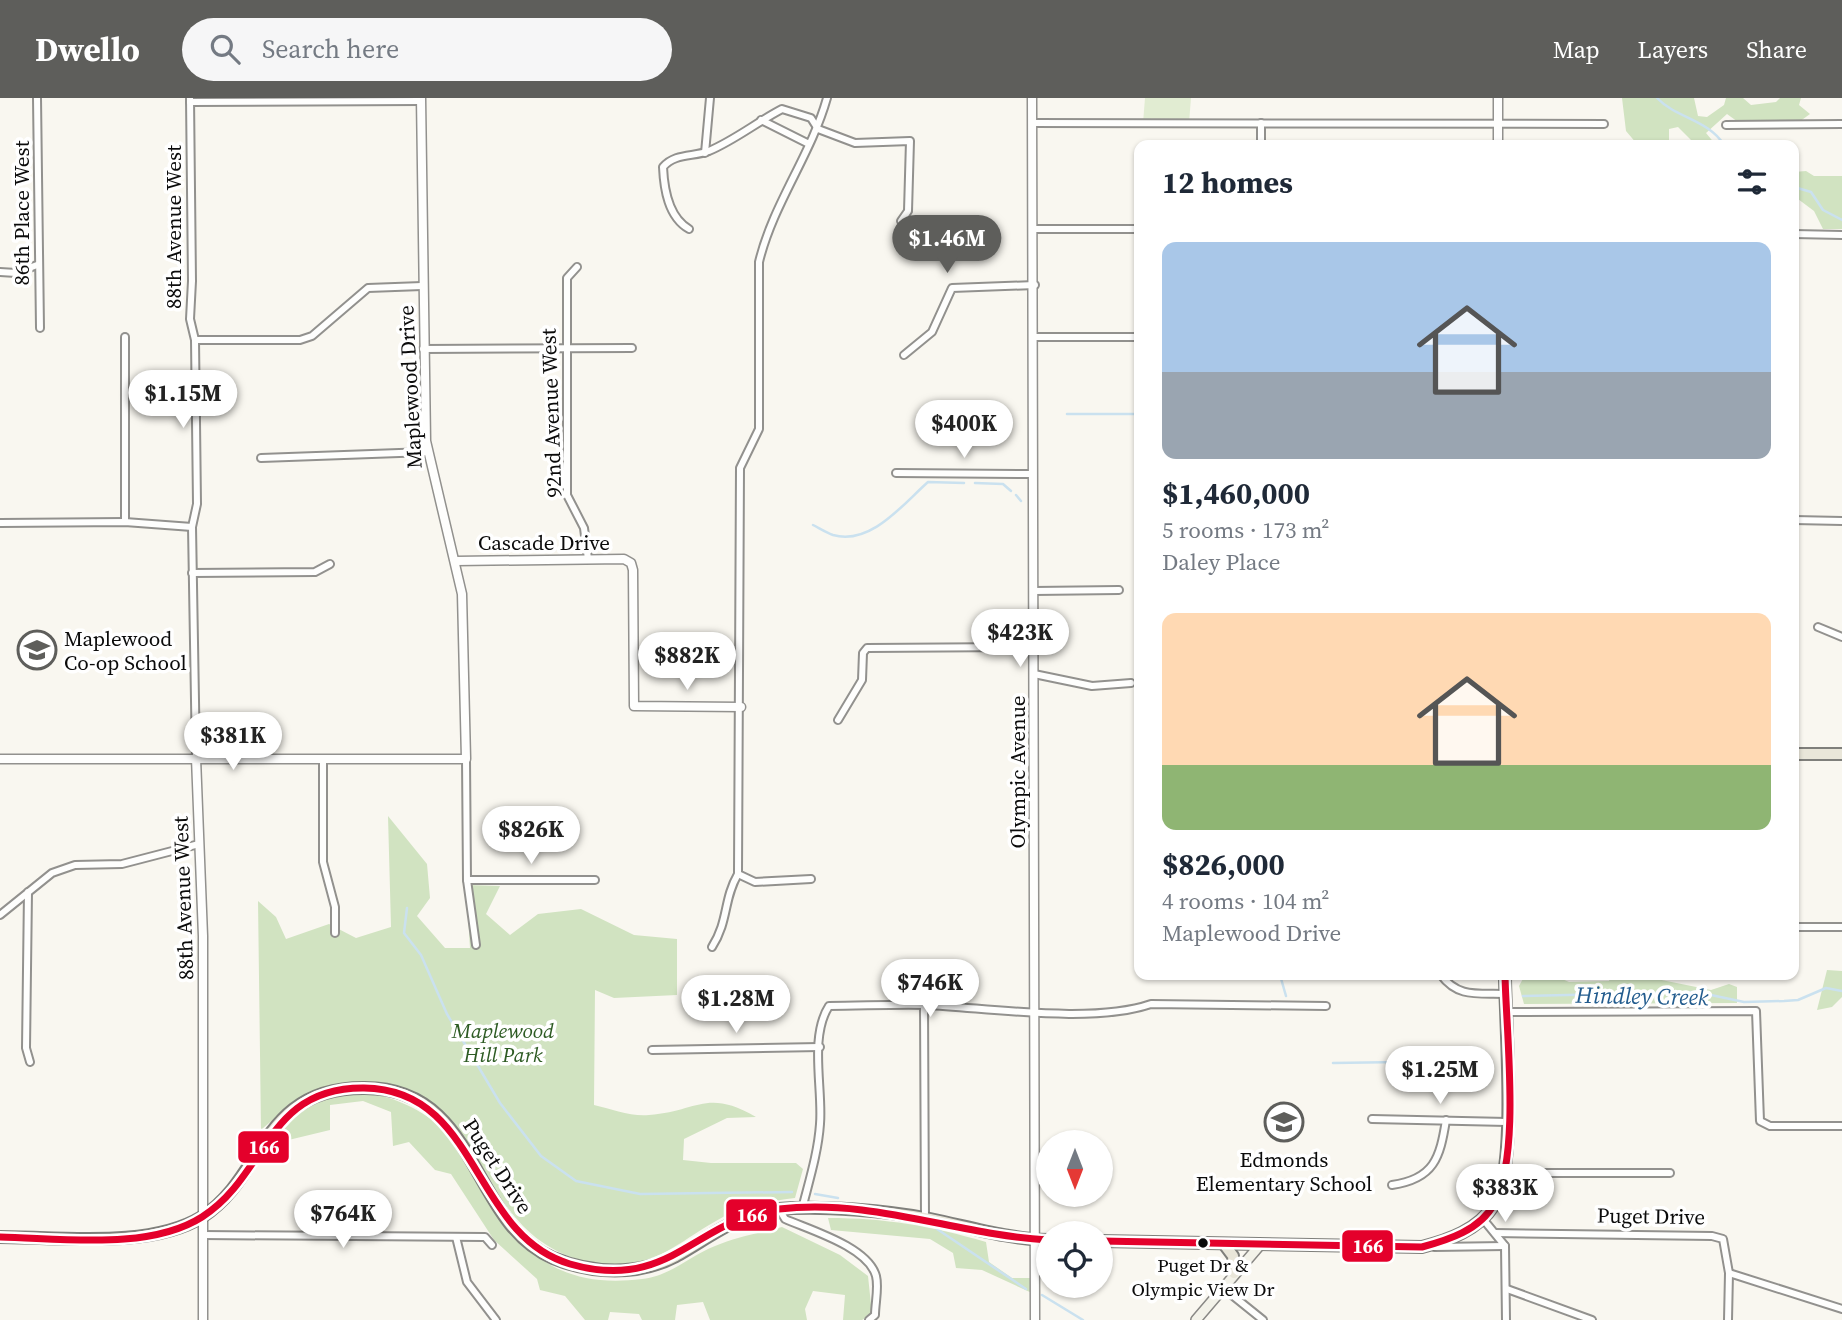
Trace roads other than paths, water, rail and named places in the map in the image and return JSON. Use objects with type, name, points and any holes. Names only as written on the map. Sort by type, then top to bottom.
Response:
[{"type":"main road","points":[[1799,754],[1842,754]]},
{"type":"main road","points":[[1113,1241],[1422,1247],[1448,1241],[1483,1219],[1495,1204],[1506,1173],[1505,980]]},
{"type":"main road","name":"Puget Drive","points":[[0,1237],[153,1235],[181,1227],[203,1216],[231,1188],[273,1128],[296,1107],[328,1093],[365,1088],[394,1092],[426,1106],[452,1128],[500,1208],[518,1232],[550,1256],[576,1266],[624,1271],[647,1266],[673,1257],[734,1220],[779,1209],[925,1218],[1034,1240]]},
{"type":"main road","points":[[1224,1244],[1233,1256],[1234,1273]]},
{"type":"main road","points":[[1196,1320],[1260,1245]]},
{"type":"street","name":"86th Place West","points":[[37,98],[41,242],[37,265],[40,328]]},
{"type":"street","points":[[705,153],[710,98]]},
{"type":"street","points":[[712,947],[724,928],[729,890],[738,874],[741,706],[740,468],[759,429],[759,262],[766,237],[818,129],[827,98]]},
{"type":"street","name":"Olympic Avenue","points":[[1032,98],[1035,285],[1035,1320]]},
{"type":"street","points":[[1498,98],[1498,140]]},
{"type":"street","points":[[190,100],[421,99]]},
{"type":"street","name":"Maplewood Drive","points":[[421,99],[423,349],[427,452],[456,561],[464,612],[467,880],[476,945]]},
{"type":"street","name":"88th Avenue West","points":[[190,100],[190,319],[195,340],[197,504],[192,527],[192,573],[195,758],[203,936],[203,1320]]},
{"type":"street","points":[[689,229],[678,223],[664,189],[663,167],[670,159],[705,153],[731,141],[782,108],[792,109],[811,118],[818,129],[855,143],[910,141],[908,211],[901,221]]},
{"type":"street","points":[[761,120],[809,144]]},
{"type":"street","points":[[1032,123],[1604,124]]},
{"type":"street","points":[[1261,123],[1261,140]]},
{"type":"street","points":[[1726,125],[1842,124]]},
{"type":"street","points":[[1034,229],[1134,229]]},
{"type":"street","points":[[1799,234],[1842,235]]},
{"type":"street","points":[[0,272],[16,273],[37,265]]},
{"type":"street","name":"92nd Avenue West","points":[[577,267],[567,278],[567,495],[584,528],[588,559]]},
{"type":"street","points":[[904,355],[932,332],[952,288],[1035,285]]},
{"type":"street","points":[[195,340],[300,340],[312,336],[368,288],[422,286]]},
{"type":"street","points":[[125,337],[125,522]]},
{"type":"street","points":[[1033,337],[1134,337]]},
{"type":"street","points":[[423,349],[632,348]]},
{"type":"street","points":[[261,458],[427,452]]},
{"type":"street","points":[[896,472],[1033,474]]},
{"type":"street","points":[[1799,520],[1842,521]]},
{"type":"street","points":[[0,523],[125,522],[192,527]]},
{"type":"street","name":"Cascade Drive","points":[[456,561],[624,559],[631,563],[634,706],[741,706]]},
{"type":"street","points":[[192,573],[315,572],[330,565]]},
{"type":"street","points":[[1034,591],[1119,590]]},
{"type":"street","points":[[1818,627],[1842,637]]},
{"type":"street","points":[[838,720],[862,680],[863,653],[867,648],[1035,647]]},
{"type":"street","points":[[1034,674],[1092,686],[1131,683]]},
{"type":"street","points":[[0,759],[466,759]]},
{"type":"street","points":[[323,759],[324,875],[335,907],[335,933]]},
{"type":"street","points":[[0,915],[52,873],[75,865],[122,864],[199,844]]},
{"type":"street","points":[[738,874],[755,882],[811,879]]},
{"type":"street","points":[[467,880],[595,880]]},
{"type":"street","points":[[27,892],[26,1048],[30,1062]]},
{"type":"street","points":[[1799,927],[1842,928]]},
{"type":"street","points":[[1445,980],[1450,987],[1460,992],[1505,994]]},
{"type":"street","points":[[802,1209],[820,1124],[820,1047],[823,1016],[829,1006],[924,1005],[1036,1012],[1127,1012],[1151,1004],[1326,1006]]},
{"type":"street","points":[[924,1005],[925,1218]]},
{"type":"street","points":[[1505,1012],[1756,1011],[1760,1121],[1770,1125],[1842,1126]]},
{"type":"street","points":[[652,1050],[820,1047]]},
{"type":"street","points":[[1372,1119],[1507,1122]]},
{"type":"street","points":[[1392,1185],[1409,1182],[1427,1172],[1440,1154],[1446,1120]]},
{"type":"street","points":[[1506,1173],[1670,1173]]},
{"type":"street","points":[[779,1209],[785,1219],[850,1248],[867,1262],[876,1274],[875,1315],[869,1320]]},
{"type":"street","points":[[1483,1219],[1505,1246],[1506,1320]]},
{"type":"street","points":[[181,1227],[203,1236],[485,1237],[492,1245]]},
{"type":"street","name":"Puget Drive","points":[[1495,1233],[1712,1236],[1723,1239],[1729,1272]]},
{"type":"street","points":[[456,1237],[467,1282],[496,1320]]},
{"type":"street","points":[[1422,1247],[1505,1246]]},
{"type":"street","points":[[1728,1320],[1729,1272],[1842,1310]]},
{"type":"street","points":[[1222,1287],[1263,1320]]},
{"type":"street","points":[[1507,1289],[1592,1320]]},
{"type":"waterway","points":[[1657,98],[1673,110],[1701,124],[1720,140]]},
{"type":"waterway","points":[[1799,188],[1811,192],[1823,210],[1842,220]]},
{"type":"waterway","points":[[1067,414],[1134,414]]},
{"type":"waterway","name":"Hindley Creek","points":[[813,525],[833,535],[847,537],[860,534],[886,520],[928,482],[964,483]]},
{"type":"waterway","name":"Hindley Creek","points":[[975,483],[1003,484],[1011,491]]},
{"type":"waterway","name":"Hindley Creek","points":[[1016,495],[1021,501]]},
{"type":"waterway","points":[[407,908],[404,933],[421,955],[447,1014],[500,1103],[541,1156],[576,1181],[640,1194],[792,1192]]},
{"type":"waterway","points":[[1281,980],[1286,996]]},
{"type":"waterway","name":"Hindley Creek","points":[[1523,996],[1697,992],[1744,1002],[1798,1000],[1826,988],[1842,991]]},
{"type":"waterway","points":[[1333,1063],[1400,1062],[1436,1052]]},
{"type":"waterway","points":[[815,1194],[838,1198]]},
{"type":"waterway","points":[[937,1229],[1026,1289]]},
{"type":"waterway","points":[[1047,1298],[1083,1320]]},
{"type":"place","name":"Maplewood Co-op School","points":[[37,650]]},
{"type":"place","name":"Edmonds Elementary School","points":[[1284,1122]]},
{"type":"place","name":"Puget Dr & Olympic View Dr","points":[[1203,1243]]},
{"type":"park label","name":"Maplewood Hill Park","points":[[503,1042]]}]
